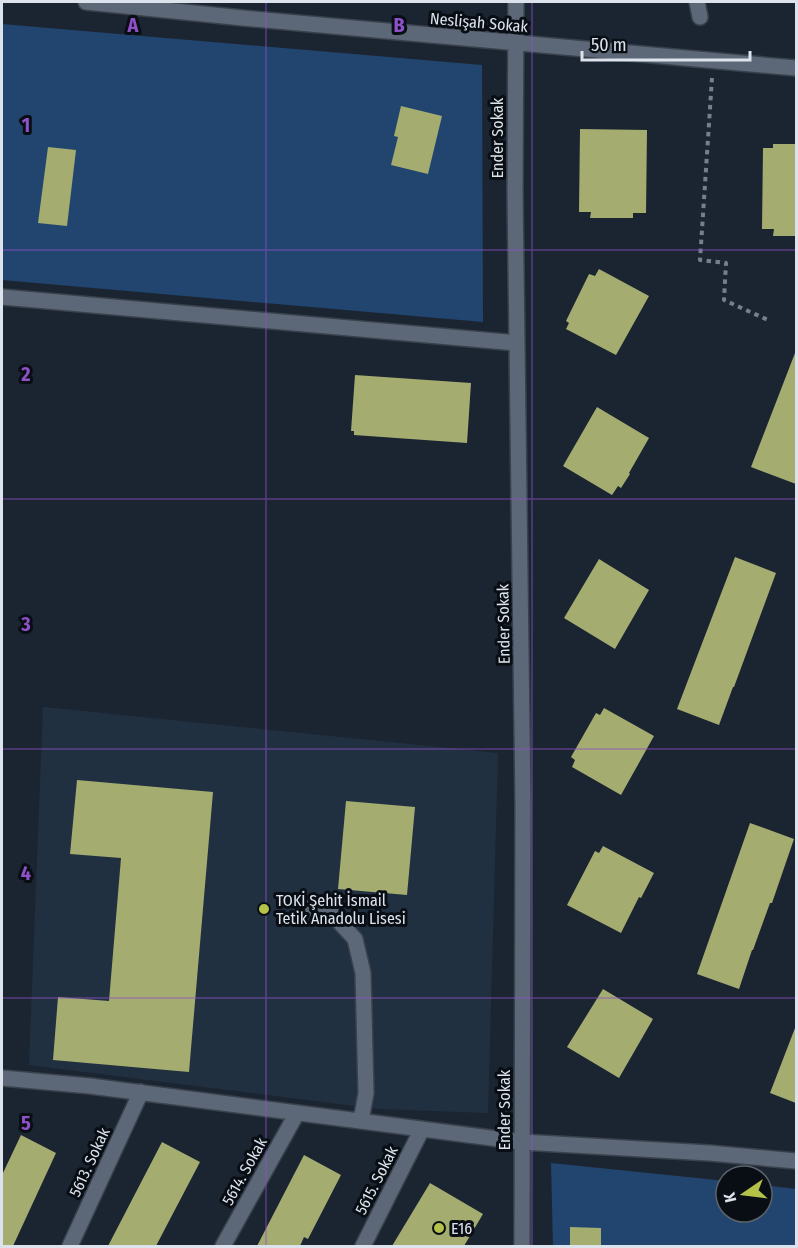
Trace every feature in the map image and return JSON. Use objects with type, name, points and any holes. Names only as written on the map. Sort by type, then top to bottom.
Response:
[{"type":"street","name":"Neslişah Sokak","points":[[86,2],[796,68]]},
{"type":"street","name":"Ender Sokak","points":[[516,2],[517,343],[523,806],[522,1246]]},
{"type":"street","points":[[2,297],[517,343]]},
{"type":"street","points":[[301,906],[332,914],[355,939],[363,973],[366,1093],[361,1121]]},
{"type":"street","points":[[2,1078],[141,1092],[522,1142],[709,1153],[796,1161]]},
{"type":"street","name":"5613. Sokak","points":[[70,1246],[141,1092]]},
{"type":"street","name":"5614. Sokak","points":[[223,1246],[297,1113]]},
{"type":"street","name":"5615. Sokak","points":[[363,1246],[422,1129]]},
{"type":"path","points":[[713,61],[700,260],[726,263],[724,300],[768,320]]},
{"type":"shaded area","points":[[2,24],[482,65],[483,322],[2,280]]},
{"type":"shaded area","name":"TOKİ Şehit İsmail Tetik Anadolu Lisesi","points":[[43,707],[498,753],[488,1113],[379,1109],[29,1065]]},
{"type":"shaded area","points":[[551,1163],[714,1180],[714,1224],[774,1224],[774,1186],[796,1189],[796,1246],[553,1246]]},
{"type":"building","points":[[401,106],[442,116],[428,174],[391,165],[398,137],[394,136]]},
{"type":"building","points":[[580,129],[647,130],[646,213],[633,213],[633,218],[590,218],[591,212],[579,212]]},
{"type":"building","points":[[773,144],[796,144],[796,236],[773,236],[774,229],[762,229],[763,148],[773,148]]},
{"type":"building","points":[[48,147],[76,150],[67,226],[38,223]]},
{"type":"building","points":[[599,269],[649,296],[616,355],[566,329],[569,323],[566,321],[589,274],[595,276]]},
{"type":"building","points":[[796,354],[796,484],[751,467]]},
{"type":"building","points":[[355,375],[471,383],[467,443],[354,435],[354,431],[351,431]]},
{"type":"building","points":[[597,407],[649,438],[621,488],[618,486],[612,495],[563,466]]},
{"type":"building","points":[[735,557],[776,573],[719,725],[677,709]]},
{"type":"building","points":[[599,559],[649,590],[615,649],[564,618]]},
{"type":"building","points":[[604,708],[654,736],[621,795],[572,767],[575,760],[571,757],[596,713],[600,715]]},
{"type":"building","points":[[77,780],[213,792],[189,1072],[53,1060],[58,997],[109,1001],[121,858],[70,854]]},
{"type":"building","points":[[346,801],[415,807],[407,895],[338,889]]},
{"type":"building","points":[[750,823],[794,839],[739,989],[697,974]]},
{"type":"building","points":[[603,846],[654,873],[621,933],[567,905],[595,851],[599,853]]},
{"type":"building","points":[[603,989],[653,1019],[619,1078],[567,1047]]},
{"type":"building","points":[[796,1028],[796,1103],[770,1093]]},
{"type":"building","points":[[21,1135],[56,1153],[13,1246],[2,1246],[2,1175]]},
{"type":"building","points":[[162,1142],[200,1162],[156,1246],[108,1246]]},
{"type":"building","points":[[304,1155],[341,1175],[308,1239],[304,1237],[300,1246],[257,1246]]},
{"type":"building","name":"E16","points":[[430,1183],[483,1214],[464,1246],[392,1246]]},
{"type":"building","points":[[570,1227],[601,1228],[601,1246],[570,1246]]},
{"type":"place","name":"TOKİ Şehit İsmail Tetik Anadolu Lisesi","points":[[264,909]]},
{"type":"place","name":"E16","points":[[439,1228]]}]
